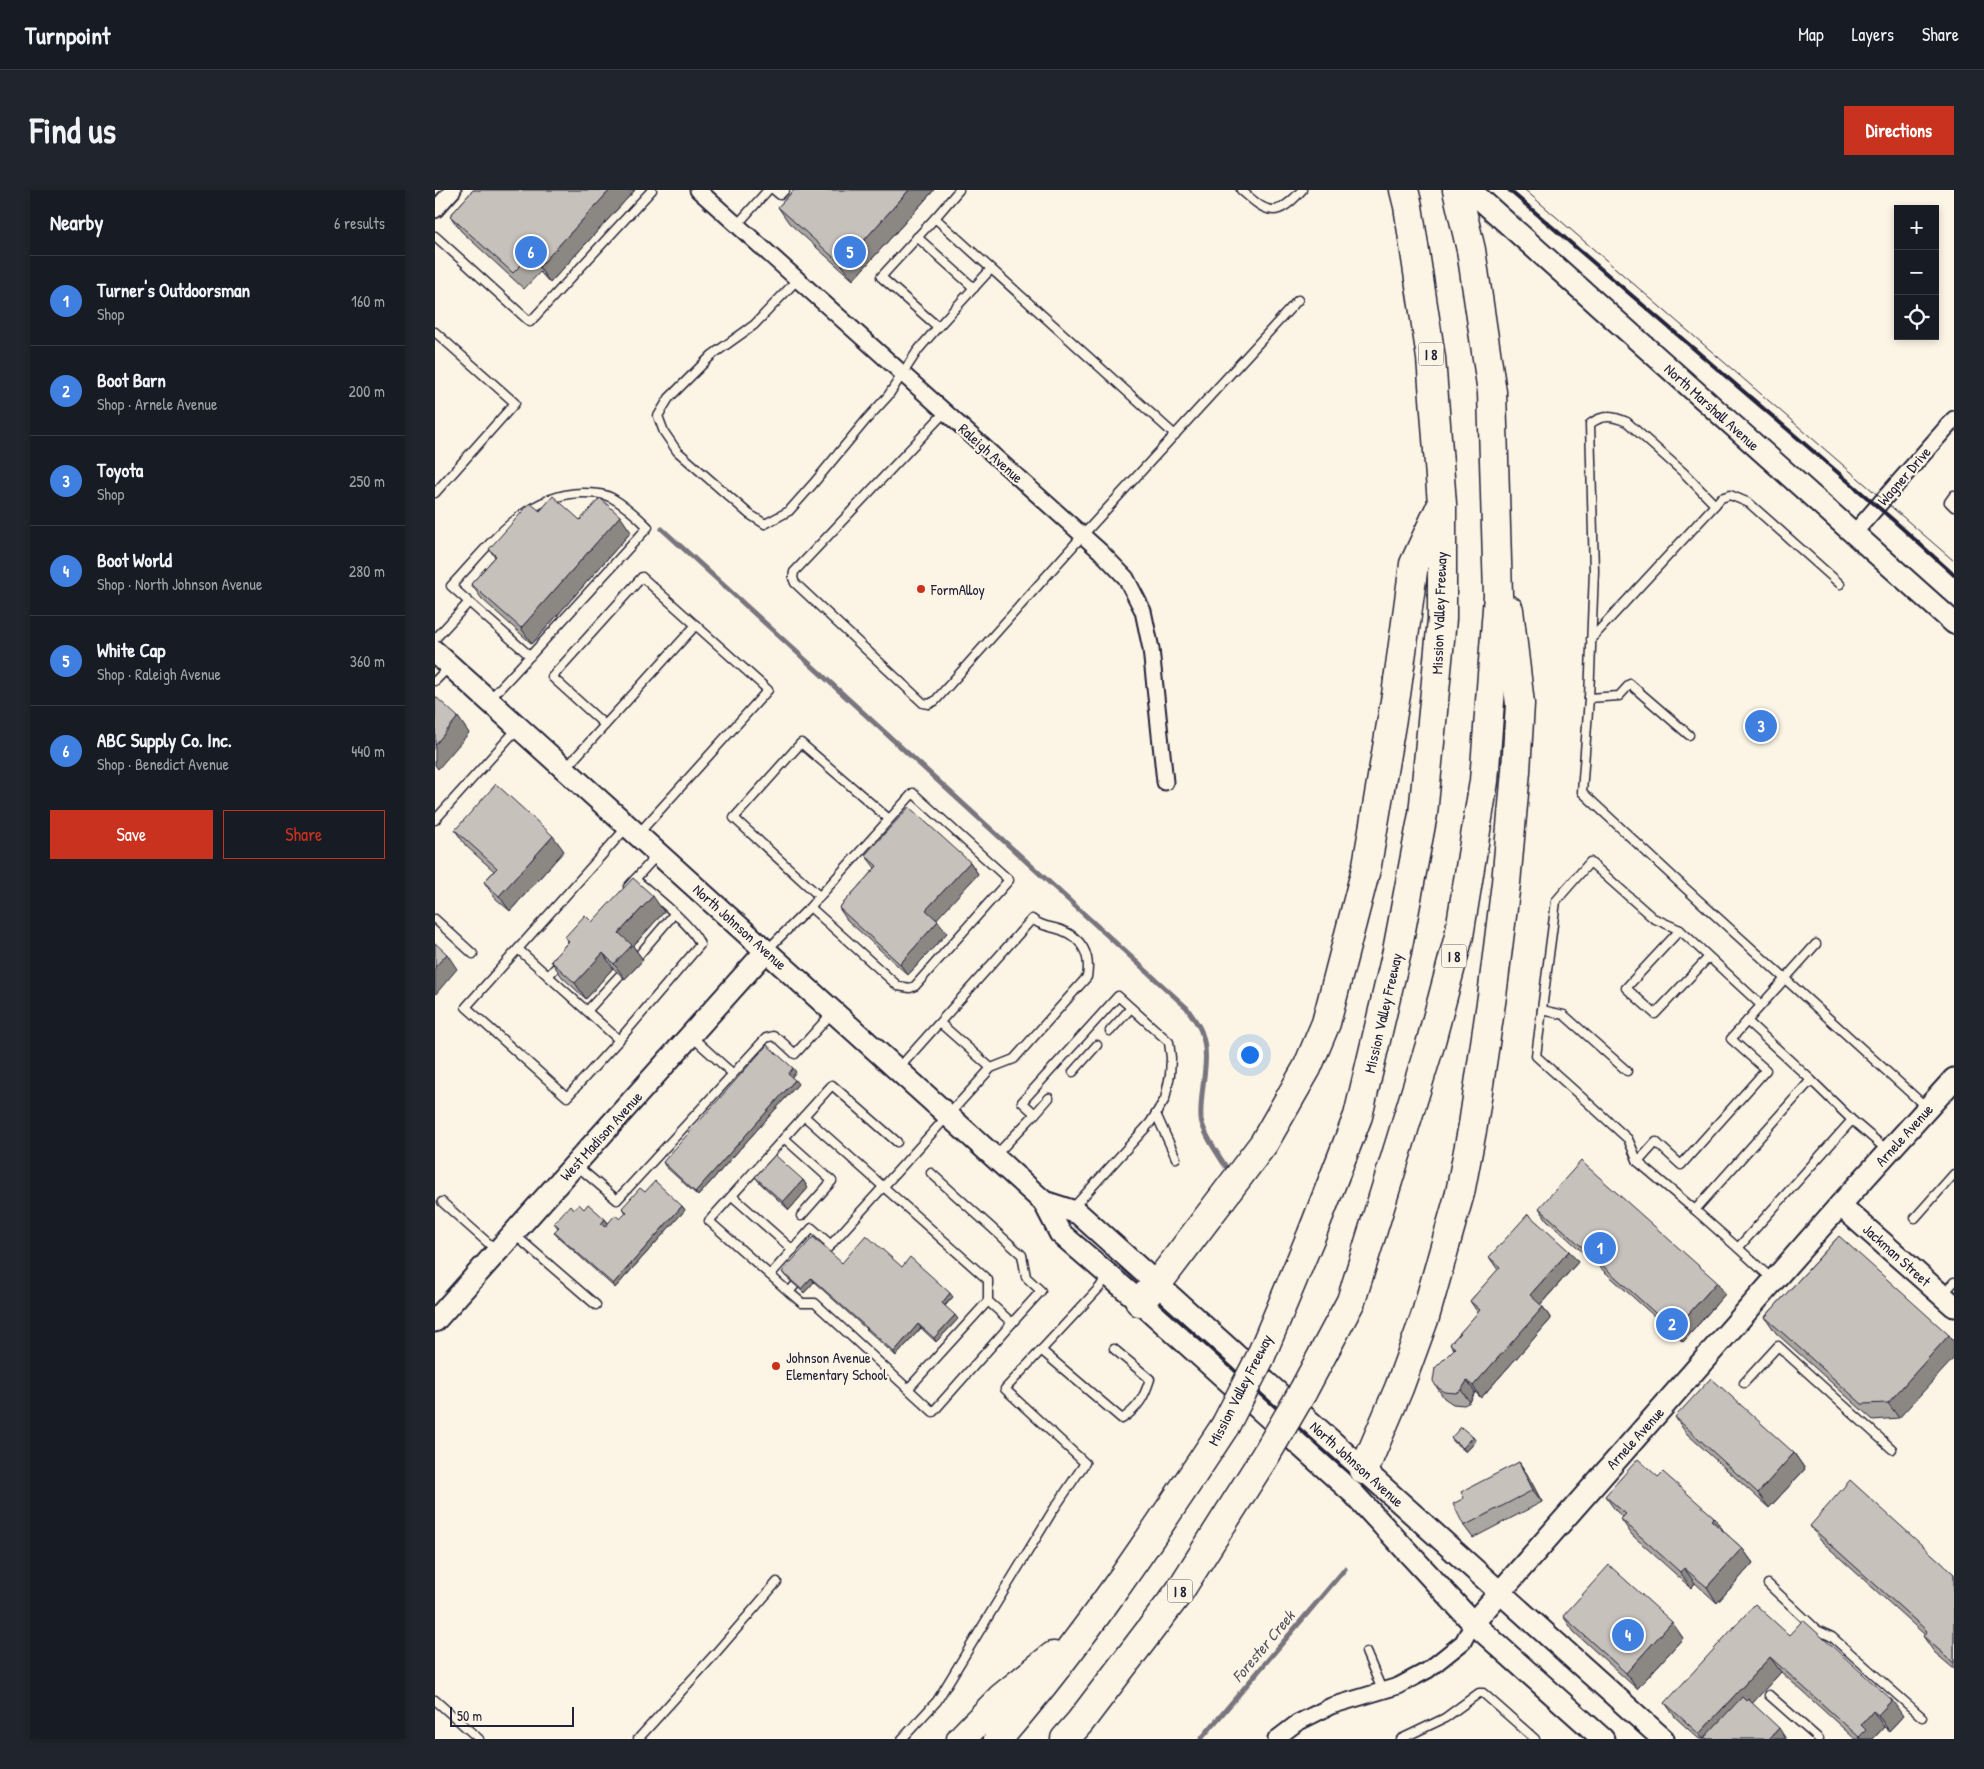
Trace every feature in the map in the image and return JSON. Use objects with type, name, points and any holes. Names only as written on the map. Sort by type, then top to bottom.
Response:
[{"type":"highway","name":"I 8","points":[[1071,1733],[1179,1592],[1267,1453],[1302,1393],[1351,1301],[1430,1045],[1459,936],[1484,781],[1497,595],[1492,392],[1471,250],[1457,190]]},
{"type":"highway","name":"Mission Valley Freeway","points":[[998,1739],[1032,1700],[1088,1629],[1161,1524],[1225,1426],[1259,1358],[1311,1236],[1358,1116],[1397,951],[1423,814],[1442,619],[1442,504],[1431,358],[1406,198]]},
{"type":"highway","points":[[1364,1470],[1419,1335],[1446,1248],[1460,1193],[1473,1125],[1492,996],[1505,883],[1520,704],[1495,495]]},
{"type":"highway","points":[[1148,1292],[1264,1143],[1307,1068],[1326,1023],[1367,865],[1396,695],[1413,564],[1442,504]]},
{"type":"highway","points":[[961,1739],[1001,1698],[1088,1629]]},
{"type":"main road","name":"North Marshall Avenue","points":[[1470,190],[1954,623]]},
{"type":"main road","name":"North Johnson Avenue","points":[[442,659],[1044,1202],[1060,1233],[1108,1274],[1148,1292],[1364,1470],[1663,1739]]},
{"type":"main road","name":"West Madison Avenue","points":[[435,1321],[767,951]]},
{"type":"main road","name":"Arnele Avenue","points":[[1473,1623],[1840,1205],[1954,1079]]},
{"type":"main road","name":"North Johnson Avenue","points":[[1044,1202],[1078,1213],[1148,1292],[1354,1494],[1473,1623],[1603,1739]]},
{"type":"main road","name":"Jackman Street","points":[[1840,1205],[1950,1294]]},
{"type":"street","points":[[435,210],[453,190]]},
{"type":"street","name":"Raleigh Avenue","points":[[698,190],[1083,535],[1126,578],[1143,611],[1151,649],[1165,782]]},
{"type":"street","name":"Wagner Drive","points":[[1854,533],[1954,420]]},
{"type":"street","name":"Arnele Avenue","points":[[1276,1739],[1297,1723],[1331,1706],[1398,1686],[1428,1670],[1463,1642],[1473,1623]]},
{"type":"lane","points":[[435,236],[530,322],[651,190]]},
{"type":"lane","points":[[737,226],[769,190]]},
{"type":"lane","points":[[774,190],[780,195],[785,190]]},
{"type":"lane","points":[[938,327],[881,276],[959,190]]},
{"type":"lane","points":[[1241,190],[1261,208],[1273,210],[1288,206],[1302,190]]},
{"type":"lane","points":[[935,218],[1175,435]]},
{"type":"lane","points":[[917,237],[974,288]]},
{"type":"lane","points":[[797,280],[754,325],[712,355],[669,398],[658,416],[664,432],[677,451],[749,514],[765,524],[789,512],[888,396],[918,350],[991,269]]},
{"type":"lane","points":[[945,412],[794,572],[793,578],[795,583],[923,703],[929,704],[935,701],[1083,535],[1298,300]]},
{"type":"lane","points":[[435,332],[515,403],[435,493]]},
{"type":"lane","points":[[1715,505],[1627,422],[1617,417],[1606,416],[1598,418],[1590,424],[1593,571],[1589,698],[1582,792],[1928,1108]]},
{"type":"lane","points":[[489,701],[648,527],[628,508],[610,497],[594,493],[574,493],[552,498],[531,508],[513,521],[451,586],[530,656]]},
{"type":"lane","points":[[1591,639],[1721,498],[1730,495],[1749,503],[1840,584]]},
{"type":"lane","points":[[1954,496],[1949,502],[1954,506]]},
{"type":"lane","points":[[605,725],[552,677],[642,576],[768,690],[518,949],[466,1006],[567,1098],[700,945],[698,939],[674,914],[635,879]]},
{"type":"lane","points":[[435,638],[469,602]]},
{"type":"lane","points":[[565,769],[696,625]]},
{"type":"lane","points":[[435,682],[442,659]]},
{"type":"lane","points":[[1589,698],[1619,696],[1630,684],[1689,735]]},
{"type":"lane","points":[[435,820],[519,728]]},
{"type":"lane","points":[[819,896],[734,818],[801,742],[889,819]]},
{"type":"lane","points":[[767,951],[810,907],[913,793],[1009,880],[915,986],[910,988],[898,986],[810,907]]},
{"type":"lane","points":[[623,893],[658,854]]},
{"type":"lane","points":[[1761,1005],[1708,958],[1680,930],[1653,918],[1590,862],[1556,900],[1536,1056],[1628,1139],[1638,1162],[1774,1280]]},
{"type":"lane","points":[[638,956],[674,914]]},
{"type":"lane","points":[[435,919],[473,954]]},
{"type":"lane","points":[[770,1275],[812,1228],[829,1248],[991,1068],[1014,1059],[1087,977],[1088,958],[1079,941],[1061,930],[1040,926],[1033,919],[898,1069]]},
{"type":"lane","points":[[1680,930],[1626,988],[1655,1014],[1708,958]]},
{"type":"lane","points":[[1638,1162],[1656,1142],[1681,1165],[1766,1070],[1731,1038],[1816,944]]},
{"type":"lane","points":[[518,949],[619,1040]]},
{"type":"lane","points":[[548,976],[567,955]]},
{"type":"lane","points":[[587,1012],[620,975]]},
{"type":"lane","points":[[1035,1114],[1022,1102],[1118,996],[1169,1042],[1171,1075],[1165,1099],[1150,1122],[1070,1211]]},
{"type":"lane","points":[[1110,1031],[1131,1008]]},
{"type":"lane","points":[[1542,1010],[1564,1015],[1627,1071]]},
{"type":"lane","points":[[576,1164],[617,1200],[766,1038],[773,1036],[795,1054],[833,1011]]},
{"type":"lane","points":[[1747,1021],[1852,1120],[1889,1152]]},
{"type":"lane","points":[[940,1023],[991,1068]]},
{"type":"lane","points":[[691,1036],[732,1073]]},
{"type":"lane","points":[[1073,1072],[1097,1045]]},
{"type":"lane","points":[[1695,1210],[1811,1080]]},
{"type":"lane","points":[[897,1142],[832,1085],[709,1221],[802,1303],[815,1303],[933,1412],[1041,1291],[1026,1277],[1022,1255],[931,1173]]},
{"type":"lane","points":[[995,1157],[1049,1098]]},
{"type":"lane","points":[[1156,1114],[1175,1158]]},
{"type":"lane","points":[[804,1116],[988,1280],[988,1301],[908,1389]]},
{"type":"lane","points":[[1738,1248],[1852,1120]]},
{"type":"lane","points":[[784,1138],[832,1180],[801,1216]]},
{"type":"lane","points":[[1915,1218],[1954,1174]]},
{"type":"lane","points":[[732,1196],[793,1250]]},
{"type":"lane","points":[[442,1202],[497,1252]]},
{"type":"lane","points":[[514,1233],[596,1305]]},
{"type":"lane","points":[[902,1739],[937,1701],[1052,1512],[1085,1462],[1005,1389],[1100,1287],[1108,1274]]},
{"type":"lane","points":[[789,1292],[795,1285]]},
{"type":"lane","points":[[988,1301],[1012,1323]]},
{"type":"lane","points":[[1744,1383],[1778,1346],[1892,1448]]},
{"type":"lane","points":[[1041,1350],[1122,1419],[1136,1409],[1150,1379],[1114,1349]]},
{"type":"lane","points":[[638,1739],[777,1582]]},
{"type":"lane","points":[[1768,1584],[1817,1630],[1832,1637],[1922,1717]]},
{"type":"lane","points":[[1366,1652],[1382,1690]]},
{"type":"lane","points":[[1401,1739],[1445,1718],[1479,1693],[1483,1693],[1535,1739]]},
{"type":"lane","points":[[1769,1695],[1819,1739]]},
{"type":"lane","points":[[435,1700],[479,1739]]},
{"type":"building","points":[[473,190],[610,190],[539,267],[529,257],[513,273],[450,216]]},
{"type":"building","points":[[794,190],[909,190],[842,265],[778,207]]},
{"type":"building","points":[[553,496],[580,520],[600,498],[620,516],[521,628],[471,584],[496,556],[489,549],[530,503],[540,511]]},
{"type":"building","points":[[435,696],[458,717],[435,745]]},
{"type":"building","points":[[496,784],[553,836],[499,896],[484,882],[497,868],[455,830]]},
{"type":"building","points":[[909,807],[970,862],[926,910],[938,921],[900,964],[839,908],[877,866],[865,855]]},
{"type":"building","points":[[633,878],[653,896],[619,933],[632,945],[614,964],[603,953],[575,983],[551,961],[569,941],[565,937],[585,915],[592,922]]},
{"type":"building","points":[[435,943],[447,954],[435,967]]},
{"type":"building","points":[[767,1045],[793,1068],[788,1074],[795,1080],[695,1192],[663,1162]]},
{"type":"building","points":[[775,1155],[803,1180],[783,1202],[755,1177]]},
{"type":"building","points":[[1581,1161],[1717,1282],[1674,1330],[1539,1208]]},
{"type":"building","points":[[655,1181],[682,1206],[613,1284],[554,1232],[559,1227],[554,1223],[570,1205],[574,1210],[579,1204],[584,1209],[588,1204],[605,1219],[601,1224],[605,1227],[615,1215],[620,1219],[627,1212],[622,1208],[640,1188],[645,1192]]},
{"type":"building","points":[[1528,1214],[1569,1251],[1530,1295],[1543,1307],[1473,1386],[1467,1381],[1461,1390],[1456,1393],[1444,1392],[1433,1381],[1435,1368],[1455,1348],[1450,1344],[1480,1310],[1470,1301],[1500,1267],[1489,1257]]},
{"type":"building","points":[[866,1235],[902,1267],[910,1257],[950,1293],[942,1303],[955,1315],[934,1338],[918,1324],[894,1352],[811,1278],[801,1289],[782,1272],[813,1237],[842,1263]]},
{"type":"building","points":[[1839,1236],[1949,1335],[1888,1403],[1862,1404],[1765,1317]]},
{"type":"building","points":[[1711,1378],[1794,1453],[1758,1493],[1675,1417]]},
{"type":"building","points":[[1461,1427],[1473,1437],[1463,1448],[1451,1438]]},
{"type":"building","points":[[1638,1459],[1658,1477],[1663,1472],[1714,1517],[1711,1520],[1742,1548],[1707,1587],[1684,1568],[1680,1572],[1621,1519],[1626,1514],[1605,1496]]},
{"type":"building","points":[[1519,1462],[1533,1490],[1464,1526],[1453,1504],[1464,1498],[1461,1492]]},
{"type":"building","points":[[1850,1480],[1954,1574],[1954,1663],[1923,1636],[1927,1631],[1810,1526]]},
{"type":"building","points":[[1609,1565],[1672,1622],[1626,1673],[1563,1616]]},
{"type":"building","points":[[1755,1604],[1789,1635],[1803,1620],[1892,1700],[1878,1715],[1873,1711],[1861,1725],[1866,1730],[1859,1737],[1770,1657],[1699,1734],[1665,1703]]},
{"type":"building","points":[[1742,1697],[1746,1701],[1748,1699],[1779,1728],[1769,1739],[1703,1739]]},
{"type":"waterway","points":[[662,529],[1187,1008],[1200,1028],[1204,1042],[1205,1063],[1201,1108],[1202,1125],[1226,1167]]},
{"type":"waterway","name":"Forester Creek","points":[[1201,1739],[1345,1569]]},
{"type":"tram line","points":[[1525,190],[1954,561]]},
{"type":"railway","points":[[1509,190],[1892,519],[1954,575]]},
{"type":"place","name":"ABC Supply Co. Inc.","points":[[531,252]]},
{"type":"place","name":"White Cap","points":[[850,252]]},
{"type":"place","name":"FormAlloy","points":[[921,589]]},
{"type":"place","name":"Toyota","points":[[1761,726]]},
{"type":"place","name":"Turner's Outdoorsman","points":[[1600,1248]]},
{"type":"place","name":"Boot Barn","points":[[1672,1324]]},
{"type":"place","name":"Johnson Avenue Elementary School","points":[[776,1366]]},
{"type":"place","name":"Boot World","points":[[1628,1635]]}]
